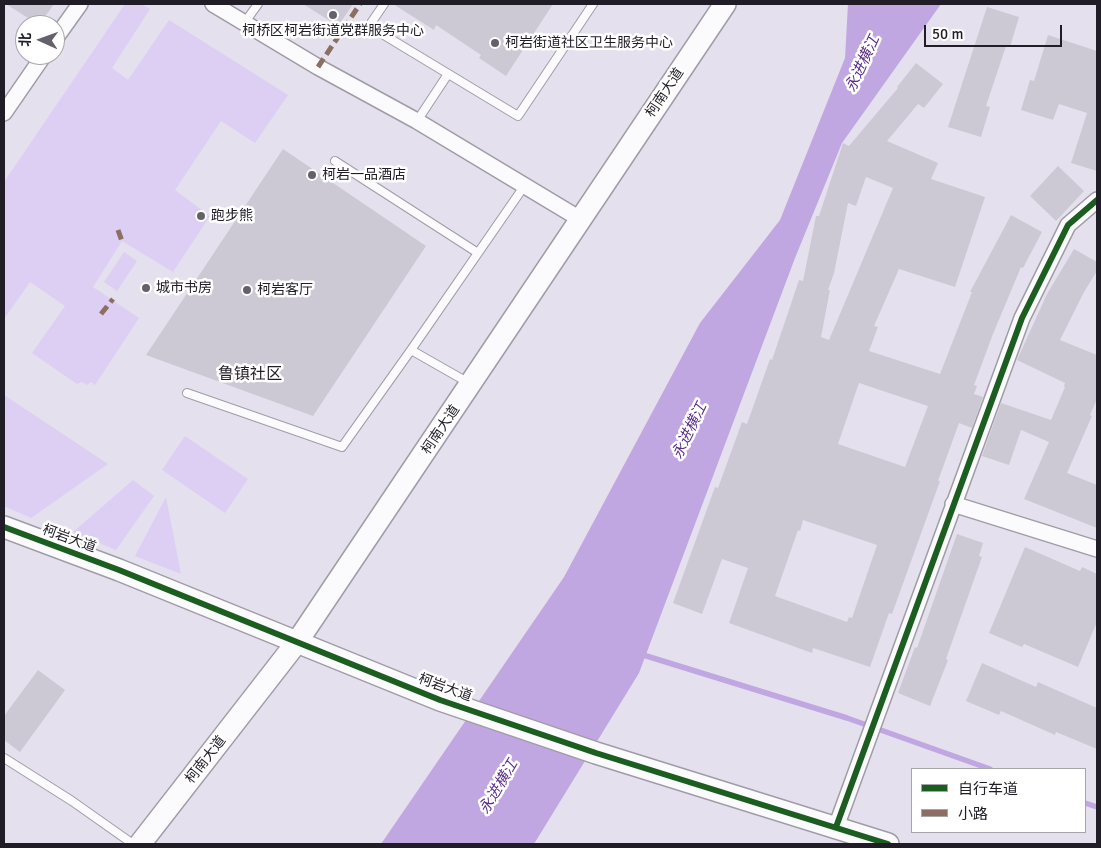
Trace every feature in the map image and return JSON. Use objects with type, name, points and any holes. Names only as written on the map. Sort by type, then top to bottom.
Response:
[{"type":"main road","name":"柯南大道","points":[[140,844],[297,642],[725,4]]},
{"type":"main road","name":"柯岩大道","points":[[4,527],[119,570],[440,700],[596,753],[888,844]]},
{"type":"street","points":[[65,26],[80,4]]},
{"type":"street","points":[[214,4],[318,67],[417,122],[580,219]]},
{"type":"street","points":[[4,113],[37,65]]},
{"type":"street","points":[[836,827],[1022,318],[1068,225],[1097,200]]},
{"type":"street","points":[[953,504],[1097,549]]},
{"type":"lane","points":[[245,22],[258,4]]},
{"type":"lane","points":[[384,4],[370,26],[518,116],[593,4]]},
{"type":"lane","points":[[417,122],[448,74]]},
{"type":"lane","points":[[335,161],[478,253]]},
{"type":"lane","points":[[187,393],[342,447],[412,350],[525,185]]},
{"type":"lane","points":[[412,350],[471,384]]},
{"type":"lane","points":[[4,758],[72,801],[133,844]]},
{"type":"shaded area","points":[[125,4],[142,4],[150,9],[112,68],[128,80],[169,20],[288,95],[255,143],[221,121],[175,190],[210,216],[173,272],[122,241],[93,287],[139,318],[95,385],[91,382],[87,385],[82,382],[77,384],[32,353],[65,306],[30,282],[4,319],[4,182]]},
{"type":"shaded area","points":[[124,252],[137,261],[117,291],[104,282]]},
{"type":"shaded area","points":[[4,395],[108,464],[31,518],[4,506]]},
{"type":"shaded area","points":[[185,436],[248,479],[225,513],[162,470]]},
{"type":"shaded area","points":[[133,480],[154,496],[116,550],[73,532]]},
{"type":"shaded area","points":[[166,497],[181,574],[135,556]]},
{"type":"water","name":"永进横江","points":[[848,4],[941,4],[842,143],[795,258],[639,673],[534,844],[381,844],[564,577],[700,323],[780,220],[845,58]]},
{"type":"building","points":[[6,4],[54,4],[46,15],[23,15]]},
{"type":"building","name":"柯桥区柯岩街道党群服务中心","points":[[303,4],[353,4],[338,26]]},
{"type":"building","name":"柯岩街道社区卫生服务中心","points":[[393,4],[553,4],[506,76],[479,58],[481,55],[436,25],[434,30]]},
{"type":"building","points":[[987,7],[1019,17],[1010,47],[1006,46],[986,106],[990,107],[981,137],[948,127]]},
{"type":"building","points":[[1048,35],[1097,51],[1097,171],[1071,163],[1087,113],[1059,104],[1053,120],[1021,110],[1030,80],[1034,81]]},
{"type":"building","points":[[916,63],[943,84],[924,108],[918,104],[887,141],[938,163],[931,179],[985,197],[955,287],[899,269],[874,326],[878,327],[869,351],[940,374],[972,292],[970,292],[1011,215],[1042,232],[1023,268],[1021,267],[993,334],[974,385],[977,386],[974,394],[983,397],[972,428],[959,423],[892,614],[889,613],[870,667],[813,648],[812,653],[729,623],[748,568],[722,559],[702,614],[673,603],[715,487],[718,488],[742,422],[747,424],[770,359],[772,360],[799,280],[803,281],[816,216],[819,216],[843,143],[849,146]],"holes":[[[866,177],[893,188],[829,340],[821,337],[830,290],[828,290],[834,273],[848,203],[856,206]],[[859,383],[928,406],[905,467],[838,444]],[[803,520],[877,545],[852,618],[849,617],[847,622],[775,596],[798,530],[800,531]]]},
{"type":"building","points":[[283,149],[426,246],[313,416],[146,355]]},
{"type":"building","points":[[1058,166],[1084,191],[1056,221],[1030,196]]},
{"type":"building","points":[[1074,249],[1097,262],[1097,271],[1084,292],[1060,340],[1097,355],[1097,399],[1090,415],[1092,416],[1067,473],[1097,485],[1097,528],[1024,499],[1049,442],[1021,430],[1009,465],[982,456],[1001,403],[1051,420],[1065,383],[1017,360],[1047,294]]},
{"type":"building","points":[[957,534],[983,543],[979,556],[982,557],[946,659],[948,660],[930,706],[898,693],[915,647],[917,648]]},
{"type":"building","points":[[1025,547],[1080,571],[1082,567],[1097,574],[1097,622],[1078,667],[1024,644],[1022,647],[989,633]]},
{"type":"building","points":[[982,663],[1036,687],[1038,682],[1097,708],[1097,749],[1056,732],[1055,735],[1001,711],[999,715],[966,701]]},
{"type":"building","points":[[38,670],[65,690],[20,752],[4,740],[4,716]]},
{"type":"waterway","points":[[640,654],[847,718],[987,768]]},
{"type":"waterway","points":[[1086,803],[1097,807]]},
{"type":"marked path","points":[[318,67],[360,4]]},
{"type":"marked path","points":[[118,230],[123,244]]},
{"type":"marked path","points":[[101,314],[113,299]]},
{"type":"cycle path","points":[[836,827],[1022,318],[1068,225],[1097,200]]},
{"type":"cycle path","points":[[4,527],[119,570],[440,700],[596,753],[888,844]]},
{"type":"place","name":"柯桥区柯岩街道党群服务中心","points":[[333,15]]},
{"type":"place","name":"柯岩街道社区卫生服务中心","points":[[495,43]]},
{"type":"place","name":"柯岩一品酒店","points":[[312,175]]},
{"type":"place","name":"跑步熊","points":[[201,216]]},
{"type":"place","name":"城市书房","points":[[146,288]]},
{"type":"place","name":"柯岩客厅","points":[[247,290]]},
{"type":"district","name":"鲁镇社区","points":[[250,375]]}]
